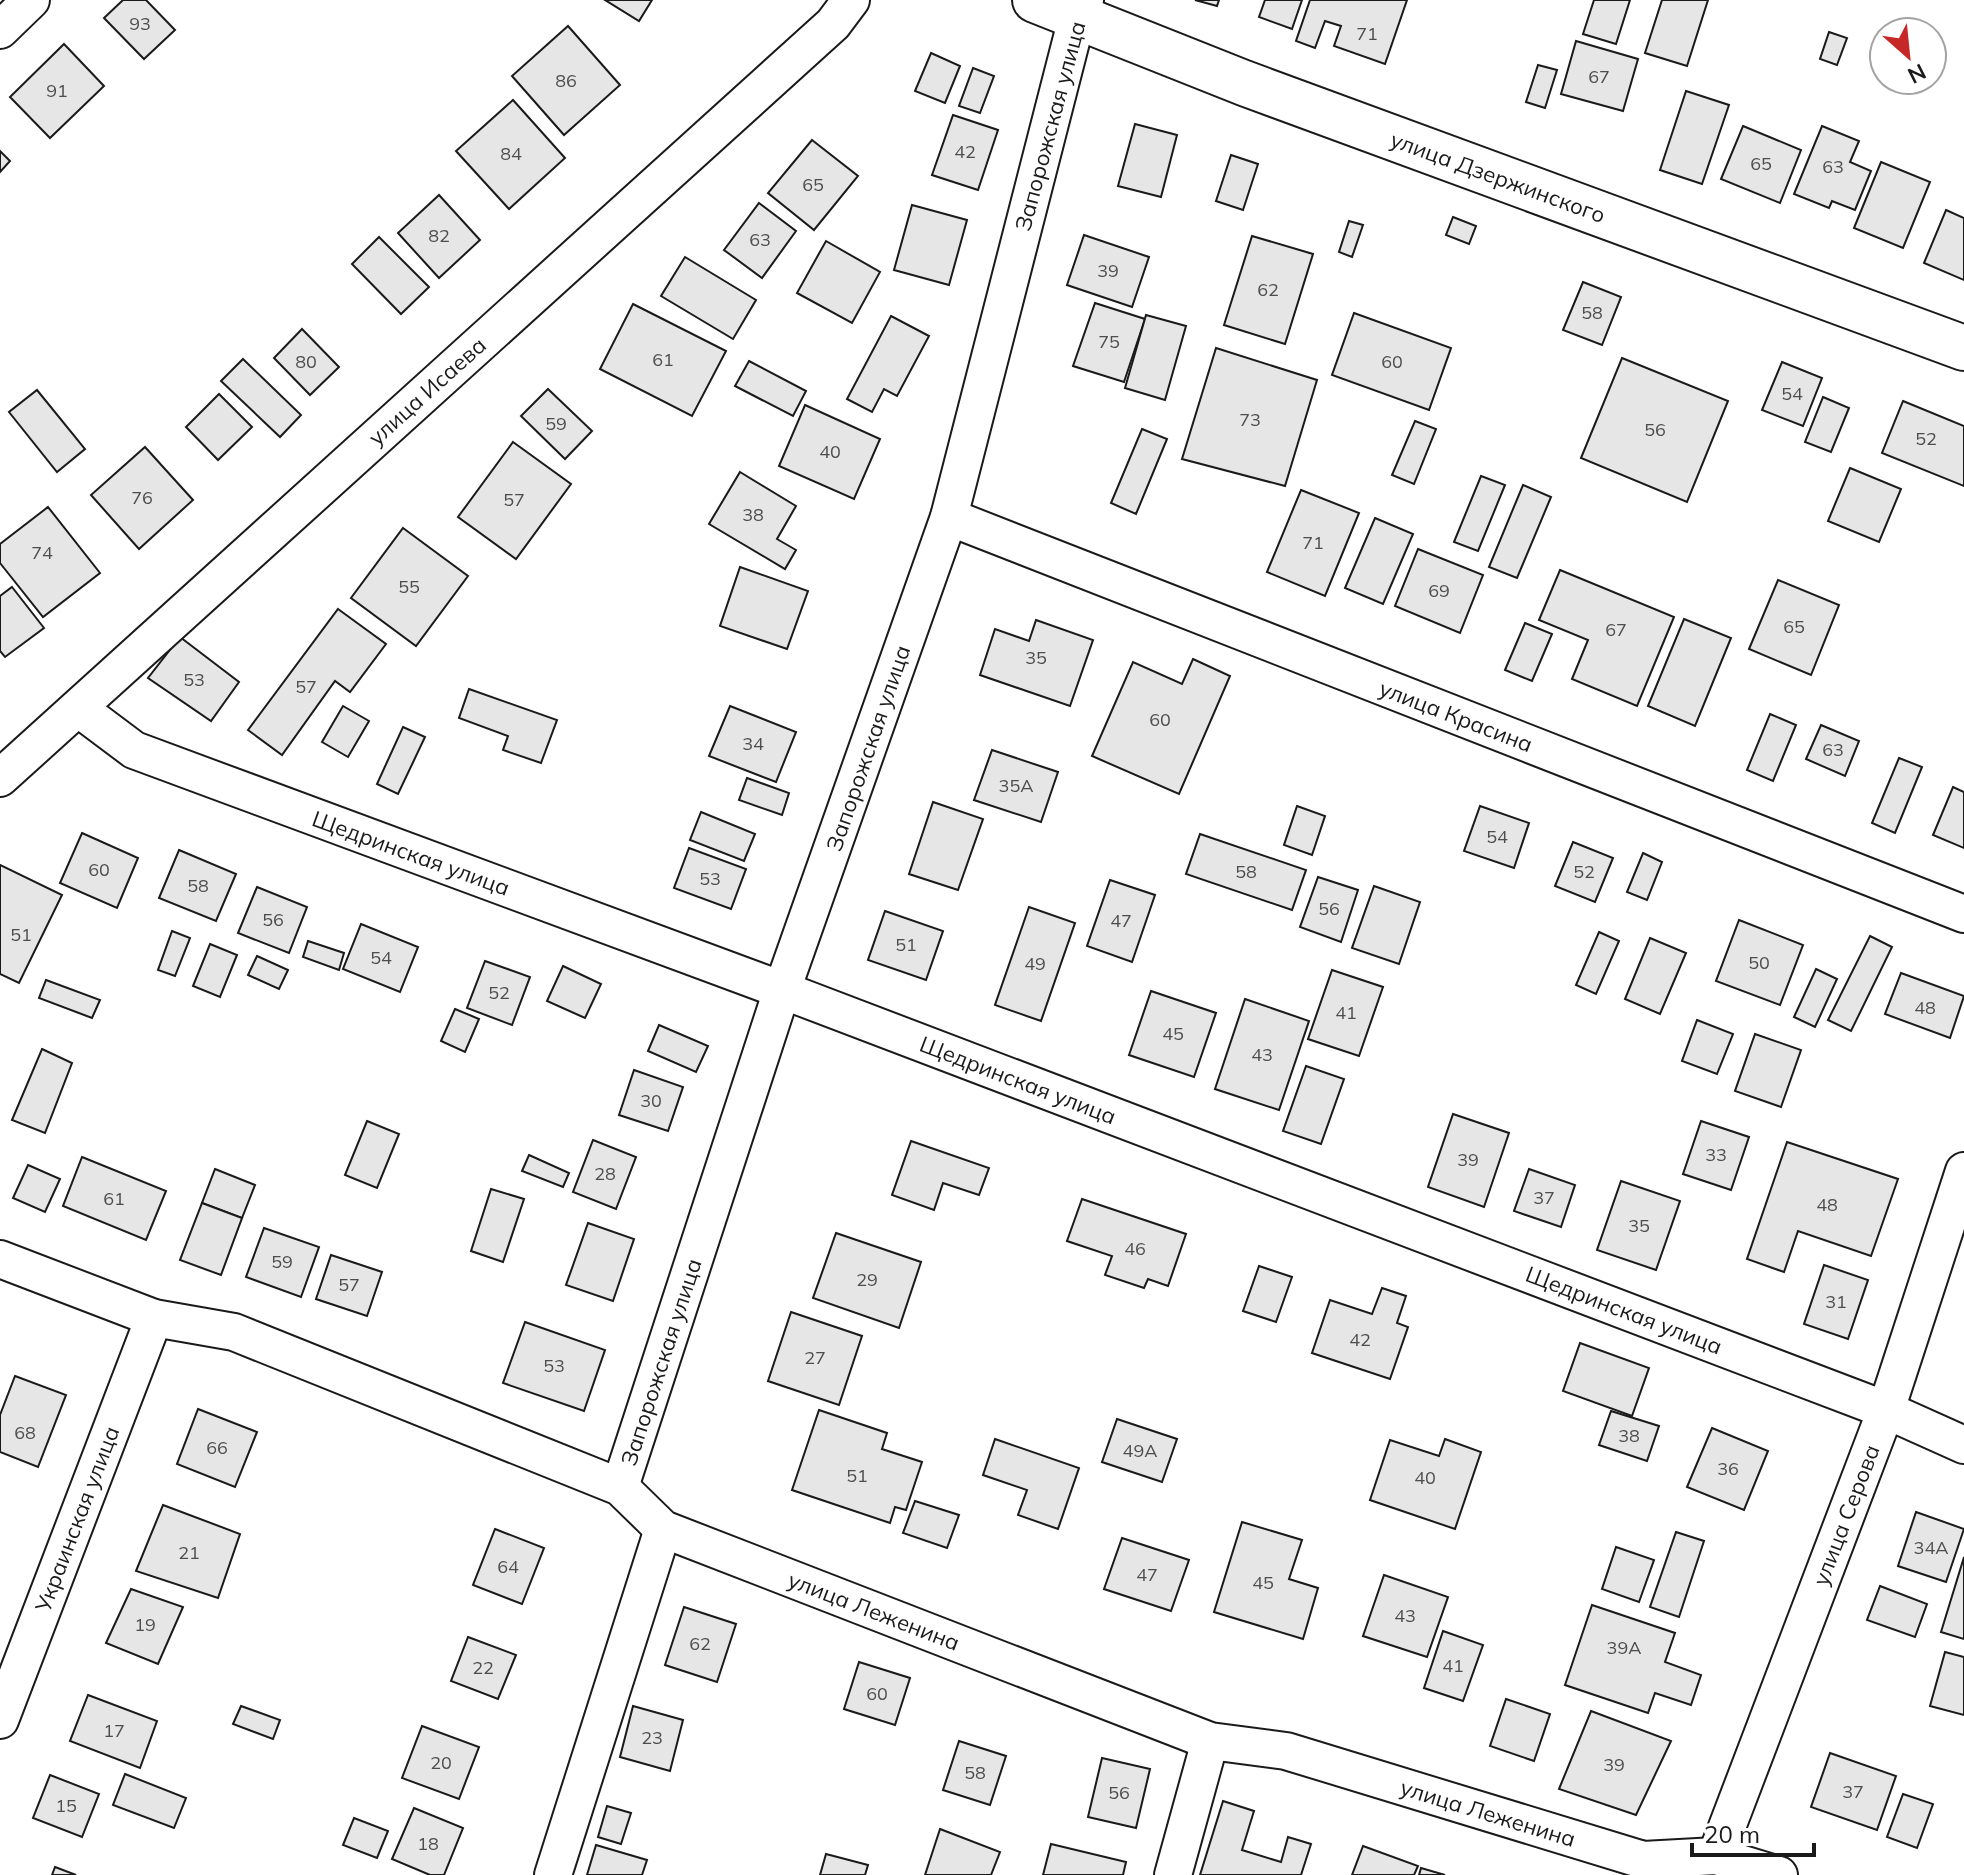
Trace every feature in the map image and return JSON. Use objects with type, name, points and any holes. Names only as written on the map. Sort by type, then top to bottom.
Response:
[{"type":"street","points":[[0,30],[31,0]]},
{"type":"street","name":"улица Исаева","points":[[0,778],[833,24],[851,0]]},
{"type":"street","name":"улица Дзержинского","points":[[1035,0],[1081,9],[1964,348]]},
{"type":"street","name":"Запорожская улица","points":[[620,1487],[782,990],[949,517],[1081,9]]},
{"type":"street","name":"улица Красина","points":[[949,517],[1964,914]]},
{"type":"street","name":"Щедринская улица","points":[[78,708],[134,750],[782,990],[1886,1410],[1964,1445]]},
{"type":"street","name":"улица Серова","points":[[1716,1856],[1886,1410],[1964,1171]]},
{"type":"street","name":"улица Леженина","points":[[0,1259],[154,1318],[234,1332],[620,1487],[663,1529],[1210,1741],[1286,1751],[1643,1860],[1716,1856],[1779,1875]]},
{"type":"street","name":"Украинская улица","points":[[0,1720],[154,1318]]},
{"type":"street","points":[[553,1875],[663,1529]]},
{"type":"street","points":[[1173,1875],[1210,1741]]},
{"type":"building","points":[[123,0],[146,0],[175,30],[144,59],[104,18]]},
{"type":"building","points":[[605,0],[652,0],[639,21]]},
{"type":"building","points":[[1195,0],[1219,0],[1217,6]]},
{"type":"building","points":[[1265,0],[1302,0],[1292,29],[1259,17]]},
{"type":"building","points":[[1310,0],[1407,0],[1385,64],[1334,46],[1341,26],[1325,21],[1315,48],[1296,41]]},
{"type":"building","points":[[1594,0],[1630,0],[1616,44],[1583,34]]},
{"type":"building","points":[[1662,0],[1708,0],[1687,66],[1645,53]]},
{"type":"building","points":[[568,26],[620,85],[564,135],[512,76]]},
{"type":"building","points":[[1829,32],[1847,38],[1837,65],[1820,59]]},
{"type":"building","points":[[1576,41],[1638,59],[1623,111],[1561,94]]},
{"type":"building","points":[[64,44],[104,86],[50,138],[10,97]]},
{"type":"building","points":[[931,53],[960,66],[945,103],[915,91]]},
{"type":"building","points":[[1538,65],[1557,70],[1545,108],[1526,102]]},
{"type":"building","points":[[973,68],[994,76],[980,113],[959,106]]},
{"type":"building","points":[[1686,91],[1729,105],[1702,184],[1660,170]]},
{"type":"building","points":[[513,100],[565,158],[509,209],[456,151]]},
{"type":"building","points":[[953,115],[998,130],[978,190],[932,175]]},
{"type":"building","points":[[1135,124],[1177,135],[1161,197],[1118,186]]},
{"type":"building","points":[[1743,126],[1801,150],[1780,203],[1721,179]]},
{"type":"building","points":[[1822,126],[1859,141],[1850,162],[1871,171],[1855,210],[1832,201],[1829,208],[1794,194]]},
{"type":"building","points":[[812,140],[858,176],[814,230],[768,193]]},
{"type":"building","points":[[0,151],[10,161],[0,172]]},
{"type":"building","points":[[1231,155],[1258,164],[1243,210],[1216,201]]},
{"type":"building","points":[[1881,162],[1930,182],[1903,248],[1854,228]]},
{"type":"building","points":[[439,195],[480,240],[439,278],[398,233]]},
{"type":"building","points":[[759,203],[796,231],[762,278],[724,250]]},
{"type":"building","points":[[912,205],[967,220],[949,285],[894,270]]},
{"type":"building","points":[[1946,210],[1964,218],[1964,280],[1924,263]]},
{"type":"building","points":[[1453,217],[1476,226],[1469,244],[1446,235]]},
{"type":"building","points":[[1349,221],[1363,225],[1352,257],[1339,252]]},
{"type":"building","points":[[1084,235],[1149,257],[1132,307],[1067,285]]},
{"type":"building","points":[[1252,236],[1313,254],[1285,344],[1224,325]]},
{"type":"building","points":[[379,237],[429,287],[401,314],[352,264]]},
{"type":"building","points":[[826,241],[880,272],[852,323],[797,293]]},
{"type":"building","points":[[685,257],[756,300],[733,339],[661,296]]},
{"type":"building","points":[[1583,282],[1621,297],[1602,345],[1563,330]]},
{"type":"building","points":[[1095,303],[1145,319],[1124,382],[1073,366]]},
{"type":"building","points":[[633,304],[726,351],[692,416],[600,369]]},
{"type":"building","points":[[1354,313],[1451,348],[1429,410],[1332,375]]},
{"type":"building","points":[[1146,315],[1186,326],[1165,400],[1125,388]]},
{"type":"building","points":[[891,316],[929,336],[897,396],[884,389],[872,412],[847,399]]},
{"type":"building","points":[[302,329],[339,367],[310,395],[274,358]]},
{"type":"building","points":[[1216,348],[1317,380],[1285,486],[1182,459]]},
{"type":"building","points":[[1622,358],[1728,401],[1687,502],[1581,458]]},
{"type":"building","points":[[243,359],[301,415],[280,437],[221,381]]},
{"type":"building","points":[[749,361],[806,391],[793,416],[735,386]]},
{"type":"building","points":[[1782,362],[1822,378],[1803,426],[1762,410]]},
{"type":"building","points":[[548,389],[592,431],[565,459],[521,416]]},
{"type":"building","points":[[37,390],[85,449],[57,472],[9,412]]},
{"type":"building","points":[[219,394],[252,427],[218,460],[186,427]]},
{"type":"building","points":[[1823,397],[1849,408],[1831,452],[1805,442]]},
{"type":"building","points":[[1903,401],[1964,426],[1964,486],[1882,453]]},
{"type":"building","points":[[805,405],[880,439],[854,499],[779,466]]},
{"type":"building","points":[[1415,421],[1436,429],[1414,484],[1392,475]]},
{"type":"building","points":[[1142,429],[1167,439],[1136,514],[1111,503]]},
{"type":"building","points":[[513,442],[571,484],[516,559],[458,517]]},
{"type":"building","points":[[145,447],[193,500],[139,549],[91,495]]},
{"type":"building","points":[[1850,468],[1901,489],[1879,542],[1828,521]]},
{"type":"building","points":[[740,472],[796,506],[777,539],[796,550],[785,569],[709,524]]},
{"type":"building","points":[[1481,476],[1505,485],[1478,551],[1454,542]]},
{"type":"building","points":[[1523,485],[1551,497],[1517,578],[1489,567]]},
{"type":"building","points":[[1301,490],[1359,513],[1325,596],[1267,572]]},
{"type":"building","points":[[48,507],[100,573],[43,617],[0,563],[0,544]]},
{"type":"building","points":[[1375,518],[1413,534],[1383,604],[1345,588]]},
{"type":"building","points":[[403,528],[468,576],[416,646],[351,598]]},
{"type":"building","points":[[1418,549],[1483,575],[1460,633],[1395,606]]},
{"type":"building","points":[[740,567],[808,591],[787,649],[720,626]]},
{"type":"building","points":[[1560,570],[1674,617],[1637,706],[1572,679],[1588,640],[1539,620]]},
{"type":"building","points":[[1778,580],[1839,605],[1811,675],[1749,649]]},
{"type":"building","points":[[12,587],[44,628],[5,657],[0,651],[0,596]]},
{"type":"building","points":[[338,609],[386,644],[350,692],[335,681],[282,755],[248,730]]},
{"type":"building","points":[[1684,619],[1731,638],[1695,726],[1648,706]]},
{"type":"building","points":[[1036,620],[1093,640],[1070,706],[980,675],[995,629],[1029,641]]},
{"type":"building","points":[[1525,623],[1552,634],[1532,681],[1505,670]]},
{"type":"building","points":[[180,637],[239,682],[211,721],[148,678]]},
{"type":"building","points":[[1193,659],[1230,676],[1179,794],[1092,756],[1133,662],[1182,684]]},
{"type":"building","points":[[469,689],[557,720],[541,763],[503,750],[508,736],[459,718]]},
{"type":"building","points":[[343,706],[369,721],[348,757],[322,742]]},
{"type":"building","points":[[730,706],[796,732],[776,782],[709,756]]},
{"type":"building","points":[[1770,714],[1796,725],[1773,781],[1747,770]]},
{"type":"building","points":[[1821,725],[1859,741],[1845,776],[1806,759]]},
{"type":"building","points":[[403,727],[425,737],[398,794],[377,784]]},
{"type":"building","points":[[992,750],[1058,772],[1041,822],[974,800]]},
{"type":"building","points":[[1899,758],[1922,767],[1895,833],[1872,823]]},
{"type":"building","points":[[747,778],[789,793],[782,815],[739,800]]},
{"type":"building","points":[[1953,787],[1964,792],[1964,848],[1933,835]]},
{"type":"building","points":[[933,802],[983,819],[958,890],[909,874]]},
{"type":"building","points":[[1297,806],[1325,816],[1312,855],[1284,845]]},
{"type":"building","points":[[1480,806],[1529,823],[1514,868],[1464,851]]},
{"type":"building","points":[[701,812],[755,834],[744,861],[690,840]]},
{"type":"building","points":[[82,833],[138,858],[117,908],[60,883]]},
{"type":"building","points":[[1200,834],[1306,870],[1292,910],[1186,874]]},
{"type":"building","points":[[1573,842],[1613,858],[1595,902],[1555,886]]},
{"type":"building","points":[[689,848],[746,869],[731,909],[674,888]]},
{"type":"building","points":[[179,850],[236,874],[216,921],[159,898]]},
{"type":"building","points":[[1643,853],[1662,862],[1647,900],[1627,892]]},
{"type":"building","points":[[0,865],[62,895],[19,983],[0,974]]},
{"type":"building","points":[[1318,877],[1358,890],[1341,942],[1300,927]]},
{"type":"building","points":[[1110,880],[1155,895],[1132,962],[1087,946]]},
{"type":"building","points":[[1374,886],[1420,902],[1399,964],[1352,948]]},
{"type":"building","points":[[257,887],[307,907],[289,953],[238,933]]},
{"type":"building","points":[[1029,907],[1075,923],[1041,1021],[995,1005]]},
{"type":"building","points":[[885,911],[943,931],[926,980],[868,960]]},
{"type":"building","points":[[1739,920],[1803,945],[1780,1005],[1716,981]]},
{"type":"building","points":[[361,924],[418,947],[400,992],[343,969]]},
{"type":"building","points":[[172,931],[190,938],[175,976],[158,970]]},
{"type":"building","points":[[1599,932],[1619,941],[1596,994],[1576,985]]},
{"type":"building","points":[[1870,936],[1892,947],[1851,1031],[1828,1020]]},
{"type":"building","points":[[1650,938],[1686,953],[1660,1014],[1625,999]]},
{"type":"building","points":[[308,941],[344,953],[339,970],[303,957]]},
{"type":"building","points":[[210,944],[237,955],[220,997],[193,986]]},
{"type":"building","points":[[257,956],[288,970],[279,989],[248,975]]},
{"type":"building","points":[[485,961],[530,977],[512,1025],[467,1008]]},
{"type":"building","points":[[563,966],[601,984],[585,1018],[547,1001]]},
{"type":"building","points":[[1816,969],[1837,979],[1815,1027],[1794,1017]]},
{"type":"building","points":[[1332,970],[1383,987],[1359,1056],[1308,1039]]},
{"type":"building","points":[[1901,973],[1964,996],[1950,1038],[1885,1014]]},
{"type":"building","points":[[46,980],[100,1000],[92,1018],[39,998]]},
{"type":"building","points":[[1151,991],[1216,1013],[1194,1077],[1129,1055]]},
{"type":"building","points":[[1245,999],[1309,1021],[1279,1110],[1215,1089]]},
{"type":"building","points":[[455,1009],[479,1019],[465,1052],[441,1041]]},
{"type":"building","points":[[1697,1020],[1733,1034],[1717,1074],[1682,1061]]},
{"type":"building","points":[[659,1025],[708,1046],[696,1072],[648,1051]]},
{"type":"building","points":[[1755,1034],[1801,1050],[1781,1107],[1735,1091]]},
{"type":"building","points":[[42,1049],[72,1063],[45,1133],[12,1120]]},
{"type":"building","points":[[1306,1066],[1344,1079],[1321,1144],[1283,1131]]},
{"type":"building","points":[[634,1070],[683,1087],[668,1131],[619,1115]]},
{"type":"building","points":[[1453,1114],[1509,1133],[1484,1207],[1428,1187]]},
{"type":"building","points":[[367,1121],[399,1134],[377,1188],[345,1175]]},
{"type":"building","points":[[1701,1121],[1749,1137],[1731,1190],[1683,1174]]},
{"type":"building","points":[[593,1140],[636,1157],[616,1209],[573,1192]]},
{"type":"building","points":[[911,1141],[989,1168],[979,1195],[943,1183],[934,1210],[892,1195]]},
{"type":"building","points":[[1787,1142],[1898,1179],[1871,1256],[1798,1231],[1784,1272],[1747,1259]]},
{"type":"building","points":[[529,1155],[569,1173],[563,1187],[522,1171]]},
{"type":"building","points":[[82,1157],[166,1191],[146,1240],[63,1206]]},
{"type":"building","points":[[28,1165],[60,1179],[45,1212],[13,1198]]},
{"type":"building","points":[[215,1169],[255,1185],[242,1218],[202,1203]]},
{"type":"building","points":[[1529,1169],[1575,1185],[1561,1227],[1514,1211]]},
{"type":"building","points":[[1621,1181],[1680,1201],[1656,1270],[1597,1250]]},
{"type":"building","points":[[491,1189],[524,1199],[503,1262],[471,1251]]},
{"type":"building","points":[[1082,1199],[1186,1234],[1168,1286],[1148,1279],[1144,1288],[1105,1275],[1112,1256],[1067,1241]]},
{"type":"building","points":[[202,1203],[242,1218],[221,1275],[180,1260]]},
{"type":"building","points":[[588,1223],[634,1239],[613,1301],[566,1285]]},
{"type":"building","points":[[264,1228],[319,1247],[301,1297],[246,1277]]},
{"type":"building","points":[[836,1233],[921,1262],[899,1328],[813,1298]]},
{"type":"building","points":[[331,1255],[382,1272],[367,1316],[316,1299]]},
{"type":"building","points":[[1824,1265],[1868,1280],[1848,1339],[1804,1324]]},
{"type":"building","points":[[1259,1266],[1292,1277],[1276,1322],[1243,1311]]},
{"type":"building","points":[[1382,1288],[1406,1296],[1397,1323],[1408,1327],[1390,1379],[1312,1353],[1330,1300],[1372,1314]]},
{"type":"building","points":[[791,1312],[862,1336],[839,1405],[768,1381]]},
{"type":"building","points":[[525,1322],[605,1350],[584,1411],[503,1383]]},
{"type":"building","points":[[1580,1343],[1649,1368],[1632,1416],[1563,1391]]},
{"type":"building","points":[[15,1376],[66,1395],[38,1467],[0,1452],[0,1415]]},
{"type":"building","points":[[198,1409],[257,1432],[235,1487],[177,1464]]},
{"type":"building","points":[[819,1410],[887,1433],[882,1449],[922,1462],[906,1510],[895,1507],[890,1523],[792,1490]]},
{"type":"building","points":[[1611,1411],[1659,1426],[1647,1461],[1599,1445]]},
{"type":"building","points":[[1117,1419],[1177,1439],[1162,1482],[1102,1462]]},
{"type":"building","points":[[1712,1428],[1768,1451],[1744,1510],[1687,1487]]},
{"type":"building","points":[[995,1439],[1079,1468],[1058,1529],[1018,1515],[1027,1490],[983,1475]]},
{"type":"building","points":[[1445,1439],[1481,1452],[1455,1529],[1370,1500],[1390,1440],[1439,1456]]},
{"type":"building","points":[[915,1501],[959,1515],[947,1548],[903,1533]]},
{"type":"building","points":[[163,1505],[240,1534],[218,1598],[136,1571]]},
{"type":"building","points":[[1916,1512],[1964,1529],[1946,1582],[1898,1566]]},
{"type":"building","points":[[1242,1522],[1302,1540],[1289,1579],[1318,1588],[1303,1639],[1214,1612]]},
{"type":"building","points":[[495,1529],[544,1548],[522,1604],[473,1585]]},
{"type":"building","points":[[1676,1532],[1704,1541],[1679,1617],[1650,1607]]},
{"type":"building","points":[[1122,1538],[1189,1560],[1171,1611],[1104,1589]]},
{"type":"building","points":[[1616,1547],[1654,1560],[1639,1602],[1602,1589]]},
{"type":"building","points":[[1964,1557],[1964,1639],[1941,1632]]},
{"type":"building","points":[[1384,1575],[1448,1597],[1427,1657],[1363,1636]]},
{"type":"building","points":[[1880,1586],[1927,1604],[1915,1637],[1867,1620]]},
{"type":"building","points":[[131,1589],[183,1607],[158,1664],[106,1643]]},
{"type":"building","points":[[1592,1605],[1675,1633],[1665,1662],[1701,1675],[1691,1705],[1655,1693],[1648,1713],[1565,1685]]},
{"type":"building","points":[[684,1607],[736,1624],[717,1682],[665,1665]]},
{"type":"building","points":[[1443,1631],[1483,1645],[1463,1701],[1424,1688]]},
{"type":"building","points":[[468,1637],[516,1655],[498,1699],[451,1681]]},
{"type":"building","points":[[1945,1652],[1964,1657],[1964,1715],[1930,1706]]},
{"type":"building","points":[[859,1662],[910,1678],[895,1725],[844,1709]]},
{"type":"building","points":[[88,1695],[157,1721],[140,1768],[70,1741]]},
{"type":"building","points":[[1506,1699],[1550,1714],[1534,1761],[1490,1746]]},
{"type":"building","points":[[241,1706],[280,1720],[273,1739],[233,1724]]},
{"type":"building","points":[[633,1706],[683,1720],[670,1771],[620,1757]]},
{"type":"building","points":[[1591,1711],[1671,1741],[1636,1815],[1559,1789]]},
{"type":"building","points":[[422,1726],[479,1747],[459,1799],[402,1778]]},
{"type":"building","points":[[959,1741],[1006,1756],[990,1805],[943,1790]]},
{"type":"building","points":[[1830,1753],[1896,1776],[1877,1830],[1811,1807]]},
{"type":"building","points":[[1102,1758],[1150,1769],[1136,1828],[1088,1817]]},
{"type":"building","points":[[125,1774],[186,1798],[174,1828],[113,1805]]},
{"type":"building","points":[[50,1775],[99,1794],[82,1837],[33,1818]]},
{"type":"building","points":[[1903,1794],[1933,1804],[1917,1848],[1887,1837]]},
{"type":"building","points":[[1223,1801],[1254,1811],[1242,1850],[1281,1862],[1288,1837],[1311,1844],[1301,1875],[1200,1875]]},
{"type":"building","points":[[607,1806],[631,1813],[621,1844],[598,1837]]},
{"type":"building","points":[[414,1808],[463,1828],[444,1875],[430,1875],[392,1859]]},
{"type":"building","points":[[354,1818],[388,1831],[377,1858],[343,1845]]},
{"type":"building","points":[[940,1829],[1000,1852],[991,1875],[925,1875]]},
{"type":"building","points":[[1051,1844],[1126,1862],[1123,1875],[1043,1875]]},
{"type":"building","points":[[596,1845],[647,1860],[642,1875],[587,1875]]},
{"type":"building","points":[[1363,1846],[1418,1866],[1414,1875],[1352,1875]]},
{"type":"building","points":[[826,1854],[868,1865],[865,1875],[820,1875]]},
{"type":"building","points":[[55,1867],[76,1875],[52,1875]]},
{"type":"building","points":[[1421,1868],[1445,1875],[1419,1875]]}]
